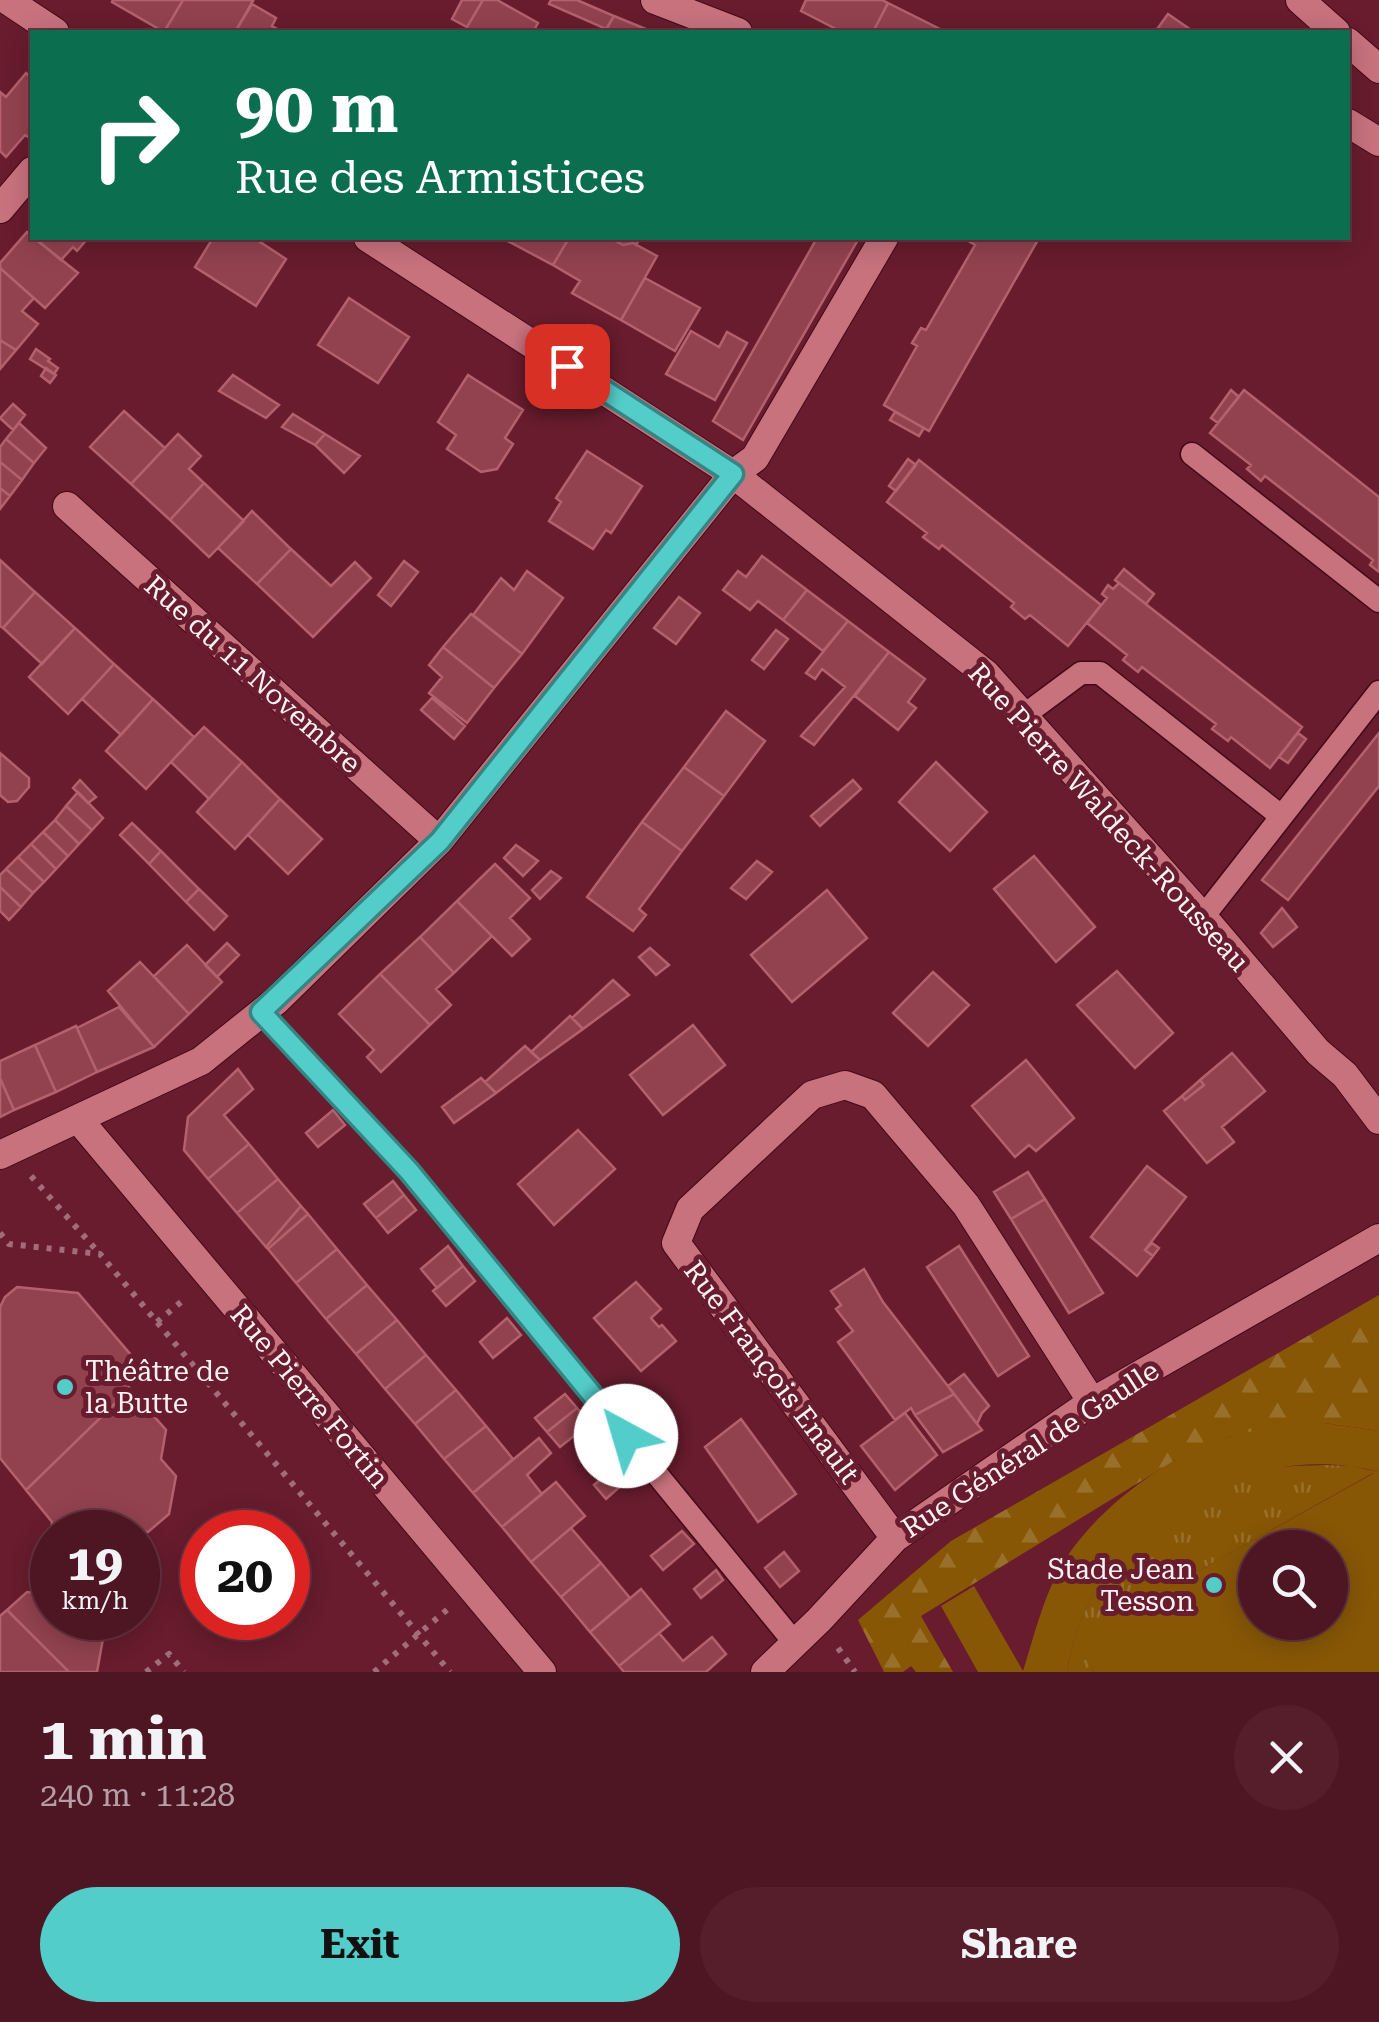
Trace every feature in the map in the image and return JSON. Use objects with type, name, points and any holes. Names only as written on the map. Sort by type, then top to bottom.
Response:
[{"type":"street","points":[[7,0],[51,30]]},
{"type":"street","points":[[656,0],[733,30]]},
{"type":"street","points":[[1300,0],[1334,30]]},
{"type":"street","points":[[1350,44],[1379,69]]},
{"type":"street","points":[[1350,124],[1379,142]]},
{"type":"street","points":[[0,209],[30,173]]},
{"type":"street","name":"Rue Pierre Waldeck-Rousseau","points":[[371,240],[733,474],[986,674],[1318,1052],[1344,1075],[1379,1120]]},
{"type":"street","points":[[0,1155],[201,1061],[261,1012],[440,841],[733,474],[755,458],[883,240]]},
{"type":"street","name":"Rue du 11 Novembre","points":[[68,506],[440,841]]},
{"type":"street","name":"Rue François Enault","points":[[895,1538],[676,1243],[690,1209],[812,1095],[846,1085],[873,1094],[966,1205],[1092,1402]]},
{"type":"street","name":"Rue Pierre Fortin","points":[[78,1120],[542,1672]]},
{"type":"street","name":"Rue Général de Gaulle","points":[[765,1672],[895,1538],[1092,1402],[1379,1238]]},
{"type":"lane","points":[[1192,454],[1379,601]]},
{"type":"lane","points":[[1023,716],[1082,674],[1100,673],[1281,816]]},
{"type":"lane","points":[[1203,917],[1379,692]]},
{"type":"lane","points":[[261,1012],[409,1171],[794,1642]]},
{"type":"path","points":[[53,1201],[450,1672]]},
{"type":"path","points":[[0,1233],[8,1244],[100,1254]]},
{"type":"path","points":[[374,1672],[472,1589]]},
{"type":"path","points":[[146,1672],[169,1654],[184,1672]]},
{"type":"green space","points":[[1379,1295],[1379,1431],[1324,1423],[1228,1437],[1174,1461],[921,1616],[953,1672],[916,1672],[911,1666],[903,1672],[884,1672],[858,1620],[951,1541]]},
{"type":"green space","points":[[1324,1423],[1379,1431],[1379,1472],[1327,1464],[1276,1468],[1226,1482],[1180,1506],[1139,1537],[1105,1576],[1081,1621],[1067,1672],[978,1672],[941,1606],[974,1586],[1023,1671],[1059,1570],[1090,1528],[1131,1490],[1178,1459],[1225,1438]]},
{"type":"green space","points":[[1352,1466],[1379,1472],[1379,1482],[1373,1473],[1271,1530],[1238,1530],[1238,1549],[1077,1639],[1094,1672],[1067,1672],[1075,1637],[1088,1604],[1129,1547],[1184,1502],[1216,1485],[1277,1467]]},
{"type":"green space","name":"Stade Jean Tesson","points":[[1374,1473],[1379,1482],[1379,1672],[1094,1672],[1076,1639],[1238,1549],[1238,1640],[1348,1640],[1348,1530],[1272,1530]]},
{"type":"building","points":[[113,0],[183,0],[165,30]]},
{"type":"building","points":[[183,0],[253,1],[236,30],[165,30]]},
{"type":"building","points":[[462,0],[483,0],[467,27],[452,19]]},
{"type":"building","points":[[483,0],[497,0],[538,23],[534,30],[465,30]]},
{"type":"building","points":[[551,0],[577,0],[614,16],[606,29],[549,4]]},
{"type":"building","points":[[806,0],[888,3],[874,30],[838,30],[801,11]]},
{"type":"building","points":[[888,3],[942,30],[874,30]]},
{"type":"building","points":[[252,4],[276,18],[272,26],[279,30],[236,30]]},
{"type":"building","points":[[1168,14],[1191,30],[1156,30]]},
{"type":"building","points":[[614,16],[648,30],[606,30]]},
{"type":"building","points":[[26,73],[30,77],[30,138],[25,135],[6,157],[0,151],[0,92],[6,97]]},
{"type":"building","points":[[27,232],[30,240],[37,240],[78,273],[45,308],[0,268]]},
{"type":"building","points":[[36,240],[86,240],[77,251],[73,247],[61,260]]},
{"type":"building","points":[[212,240],[257,240],[286,259],[256,306],[195,267]]},
{"type":"building","points":[[506,240],[568,240],[553,265]]},
{"type":"building","points":[[568,240],[633,243],[657,256],[621,320],[572,293],[580,281],[553,265]]},
{"type":"building","points":[[614,240],[639,240],[636,245]]},
{"type":"building","points":[[816,240],[858,240],[743,440],[713,421]]},
{"type":"building","points":[[1038,240],[929,431],[884,405],[917,346],[912,343],[921,328],[926,330],[975,245],[970,242]]},
{"type":"building","points":[[0,268],[34,298],[22,311],[38,324],[16,350],[0,340]]},
{"type":"building","points":[[645,278],[700,308],[675,351],[621,320]]},
{"type":"building","points":[[349,298],[409,337],[378,383],[318,345]]},
{"type":"building","points":[[691,331],[719,347],[727,332],[747,343],[715,400],[666,374]]},
{"type":"building","points":[[0,340],[16,350],[0,369]]},
{"type":"building","points":[[36,349],[58,368],[54,374],[30,359]]},
{"type":"building","points":[[46,368],[56,375],[50,383],[41,376]]},
{"type":"building","points":[[233,375],[279,405],[266,418],[219,391]]},
{"type":"building","points":[[468,375],[523,410],[505,438],[513,444],[497,469],[481,472],[447,449],[456,435],[438,422]]},
{"type":"building","points":[[1231,390],[1239,397],[1218,423],[1211,418]]},
{"type":"building","points":[[1244,390],[1379,497],[1379,572],[1370,565],[1373,560],[1265,476],[1261,481],[1247,469],[1251,465],[1210,433]]},
{"type":"building","points":[[13,404],[25,415],[13,430],[0,418]]},
{"type":"building","points":[[124,411],[165,448],[131,484],[90,447]]},
{"type":"building","points":[[895,412],[924,428],[919,436],[890,420]]},
{"type":"building","points":[[293,414],[325,434],[315,445],[282,427]]},
{"type":"building","points":[[19,423],[46,448],[34,463],[6,439]]},
{"type":"building","points":[[178,434],[201,456],[189,469],[204,483],[170,520],[131,484]]},
{"type":"building","points":[[325,434],[360,456],[344,473],[315,445]]},
{"type":"building","points":[[6,439],[34,463],[22,480],[0,462],[0,447]]},
{"type":"building","points":[[587,451],[642,486],[611,533],[606,530],[593,549],[549,521],[561,502],[556,498]]},
{"type":"building","points":[[908,459],[916,465],[896,491],[889,486]]},
{"type":"building","points":[[919,460],[1101,605],[1068,646],[1030,615],[1025,619],[1011,607],[1014,603],[942,545],[939,549],[923,537],[927,533],[887,502]]},
{"type":"building","points":[[0,462],[22,480],[10,496],[0,488]]},
{"type":"building","points":[[204,483],[244,521],[209,557],[170,520]]},
{"type":"building","points":[[0,488],[10,496],[0,509]]},
{"type":"building","points":[[252,511],[291,549],[257,584],[218,548]]},
{"type":"building","points":[[291,549],[331,586],[355,562],[371,578],[313,637],[257,584]]},
{"type":"building","points":[[762,556],[807,590],[783,620],[758,601],[750,610],[723,590],[738,571],[746,577]]},
{"type":"building","points":[[0,560],[35,592],[3,628],[0,626]]},
{"type":"building","points":[[404,561],[418,572],[391,606],[378,595]]},
{"type":"building","points":[[1124,569],[1154,594],[1146,604],[1115,580]]},
{"type":"building","points":[[527,571],[563,598],[522,654],[473,615],[501,578],[514,590]]},
{"type":"building","points":[[1119,583],[1302,727],[1270,768],[1231,737],[1228,741],[1212,729],[1216,724],[1142,667],[1138,672],[1123,660],[1127,655],[1087,623],[1107,598],[1102,594],[1108,585],[1113,589]]},
{"type":"building","points":[[807,590],[848,621],[823,651],[783,620]]},
{"type":"building","points":[[35,592],[75,628],[42,664],[3,628]]},
{"type":"building","points":[[679,597],[700,613],[676,644],[654,628]]},
{"type":"building","points":[[471,614],[522,654],[494,688],[443,647]]},
{"type":"building","points":[[848,621],[889,652],[814,745],[801,736],[845,687],[822,669],[815,679],[806,673]]},
{"type":"building","points":[[75,628],[114,664],[68,714],[29,677]]},
{"type":"building","points":[[776,630],[788,639],[764,669],[752,660]]},
{"type":"building","points":[[443,647],[494,688],[467,723],[429,693],[442,677],[429,665]]},
{"type":"building","points":[[889,652],[925,679],[908,702],[916,708],[898,730],[855,696]]},
{"type":"building","points":[[114,664],[153,699],[121,735],[82,699]]},
{"type":"building","points":[[432,698],[465,726],[454,739],[421,710]]},
{"type":"building","points":[[153,699],[194,737],[146,789],[106,751]]},
{"type":"building","points":[[726,711],[765,741],[724,796],[684,767]]},
{"type":"building","points":[[204,727],[242,762],[209,799],[171,762]]},
{"type":"building","points":[[1298,733],[1306,739],[1288,763],[1279,757]]},
{"type":"building","points":[[1379,733],[1379,786],[1288,900],[1262,880]]},
{"type":"building","points":[[0,753],[29,778],[29,787],[17,801],[8,802],[0,795]]},
{"type":"building","points":[[242,762],[280,799],[235,849],[197,812]]},
{"type":"building","points":[[936,762],[987,812],[950,851],[899,802]]},
{"type":"building","points":[[684,767],[724,796],[682,851],[642,822]]},
{"type":"building","points":[[80,780],[96,797],[88,803],[73,788]]},
{"type":"building","points":[[853,780],[861,789],[820,826],[811,816]]},
{"type":"building","points":[[78,792],[103,818],[92,830],[66,806]]},
{"type":"building","points":[[280,799],[322,839],[288,874],[248,835]]},
{"type":"building","points":[[66,806],[92,830],[79,844],[55,820]]},
{"type":"building","points":[[55,820],[79,844],[68,856],[43,832]]},
{"type":"building","points":[[642,822],[682,851],[639,909],[646,915],[633,931],[587,897]]},
{"type":"building","points":[[132,823],[161,851],[149,864],[120,835]]},
{"type":"building","points":[[43,832],[68,856],[56,869],[31,844]]},
{"type":"building","points":[[31,844],[56,869],[44,882],[18,857]]},
{"type":"building","points":[[516,845],[538,861],[523,876],[504,858]]},
{"type":"building","points":[[161,851],[199,889],[186,902],[149,864]]},
{"type":"building","points":[[1034,856],[1095,927],[1056,962],[994,889]]},
{"type":"building","points":[[18,857],[44,882],[33,893],[6,869]]},
{"type":"building","points":[[757,861],[772,872],[746,899],[731,888]]},
{"type":"building","points":[[495,864],[530,898],[510,918],[530,939],[512,956],[457,901]]},
{"type":"building","points":[[6,869],[33,893],[21,907],[0,887],[0,875]]},
{"type":"building","points":[[551,871],[561,878],[540,899],[532,890]]},
{"type":"building","points":[[0,887],[21,907],[9,920],[0,911]]},
{"type":"building","points":[[199,889],[227,916],[214,930],[186,902]]},
{"type":"building","points":[[827,890],[867,938],[792,1002],[751,955]]},
{"type":"building","points":[[457,901],[492,936],[454,973],[420,937]]},
{"type":"building","points":[[1282,908],[1297,927],[1273,947],[1261,933]]},
{"type":"building","points":[[420,937],[454,973],[436,989],[451,1005],[430,1025],[380,974]]},
{"type":"building","points":[[227,943],[239,955],[217,977],[205,965]]},
{"type":"building","points":[[187,945],[222,982],[189,1014],[154,976]]},
{"type":"building","points":[[650,948],[669,965],[656,975],[639,957]]},
{"type":"building","points":[[140,962],[189,1014],[154,1047],[108,991]]},
{"type":"building","points":[[1117,971],[1173,1033],[1135,1068],[1077,1005]]},
{"type":"building","points":[[933,972],[969,1005],[928,1046],[893,1013]]},
{"type":"building","points":[[380,974],[430,1025],[381,1072],[367,1057],[374,1050],[339,1014]]},
{"type":"building","points":[[613,980],[629,995],[583,1029],[572,1018]]},
{"type":"building","points":[[119,1007],[154,1047],[97,1072],[77,1028]]},
{"type":"building","points":[[570,1016],[583,1029],[540,1060],[531,1052]]},
{"type":"building","points":[[693,1025],[725,1065],[663,1115],[630,1075]]},
{"type":"building","points":[[76,1026],[97,1072],[56,1092],[35,1045]]},
{"type":"building","points":[[35,1045],[56,1092],[14,1110],[0,1078],[0,1061]]},
{"type":"building","points":[[525,1046],[540,1060],[496,1093],[485,1082]]},
{"type":"building","points":[[1232,1053],[1265,1091],[1222,1127],[1234,1142],[1207,1163],[1164,1111],[1204,1085],[1200,1080]]},
{"type":"building","points":[[1026,1060],[1074,1118],[1036,1151],[1029,1145],[1015,1157],[972,1106]]},
{"type":"building","points":[[238,1069],[253,1089],[224,1115],[249,1144],[208,1179],[184,1150],[188,1117]]},
{"type":"building","points":[[0,1078],[14,1110],[0,1117]]},
{"type":"building","points":[[481,1078],[496,1093],[454,1123],[442,1107]]},
{"type":"building","points":[[1200,1080],[1204,1085],[1185,1100],[1182,1096]]},
{"type":"building","points":[[333,1110],[345,1125],[318,1147],[306,1133]]},
{"type":"building","points":[[578,1130],[615,1169],[554,1225],[518,1184]]},
{"type":"building","points":[[249,1144],[278,1179],[237,1213],[208,1179]]},
{"type":"building","points":[[1147,1166],[1186,1197],[1145,1250],[1153,1256],[1137,1276],[1091,1237]]},
{"type":"building","points":[[1028,1172],[1045,1199],[1011,1219],[994,1192]]},
{"type":"building","points":[[278,1179],[301,1206],[266,1247],[237,1213]]},
{"type":"building","points":[[393,1181],[404,1195],[376,1218],[364,1204]]},
{"type":"building","points":[[404,1195],[416,1210],[388,1233],[376,1218]]},
{"type":"building","points":[[1045,1199],[1103,1293],[1069,1313],[1011,1219]]},
{"type":"building","points":[[301,1206],[308,1214],[268,1249],[266,1247]]},
{"type":"building","points":[[308,1214],[337,1249],[296,1283],[268,1249]]},
{"type":"building","points":[[1152,1243],[1159,1248],[1153,1256],[1145,1250]]},
{"type":"building","points":[[448,1246],[463,1266],[437,1288],[421,1269]]},
{"type":"building","points":[[959,1246],[1029,1356],[998,1376],[927,1267]]},
{"type":"building","points":[[337,1249],[367,1285],[326,1319],[296,1283]]},
{"type":"building","points":[[463,1266],[475,1281],[446,1306],[433,1291]]},
{"type":"building","points":[[864,1269],[883,1302],[954,1394],[915,1415],[911,1408],[895,1420],[838,1342],[853,1331],[836,1309],[841,1305],[831,1291]]},
{"type":"building","points":[[636,1282],[661,1309],[651,1318],[676,1341],[641,1371],[594,1318]]},
{"type":"building","points":[[367,1285],[397,1320],[356,1354],[326,1319]]},
{"type":"building","name":"Théâtre de la Butte","points":[[17,1287],[78,1293],[131,1355],[128,1375],[120,1374],[118,1382],[130,1389],[26,1490],[0,1458],[0,1307]]},
{"type":"building","points":[[507,1318],[521,1335],[493,1358],[480,1342]]},
{"type":"building","points":[[397,1320],[426,1355],[385,1389],[356,1354]]},
{"type":"building","points":[[426,1355],[456,1390],[415,1424],[385,1389]]},
{"type":"building","points":[[964,1374],[989,1406],[977,1424],[948,1386]]},
{"type":"building","points":[[130,1389],[166,1430],[161,1459],[176,1476],[169,1514],[160,1522],[160,1510],[42,1510],[26,1490]]},
{"type":"building","points":[[456,1390],[486,1426],[444,1459],[415,1424]]},
{"type":"building","points":[[565,1394],[577,1408],[547,1432],[535,1418]]},
{"type":"building","points":[[954,1394],[982,1430],[943,1452],[915,1415]]},
{"type":"building","points":[[577,1408],[590,1423],[560,1447],[547,1432]]},
{"type":"building","points":[[905,1413],[937,1455],[895,1490],[861,1446]]},
{"type":"building","points":[[741,1419],[796,1494],[758,1522],[705,1447]]},
{"type":"building","points":[[486,1426],[513,1459],[473,1493],[444,1459]]},
{"type":"building","points":[[539,1438],[551,1453],[527,1475],[542,1494],[502,1527],[473,1493]]},
{"type":"building","points":[[622,1461],[633,1475],[606,1499],[594,1485]]},
{"type":"building","points":[[556,1482],[585,1516],[531,1562],[502,1527]]},
{"type":"building","points":[[571,1528],[601,1563],[561,1597],[531,1562]]},
{"type":"building","points":[[682,1531],[694,1544],[663,1570],[651,1556]]},
{"type":"building","points":[[784,1552],[799,1571],[780,1587],[765,1568]]},
{"type":"building","points":[[601,1563],[630,1598],[590,1632],[561,1597]]},
{"type":"building","points":[[716,1570],[723,1580],[701,1598],[694,1589]]},
{"type":"building","points":[[641,1589],[670,1624],[619,1666],[590,1632]]},
{"type":"building","points":[[30,1592],[30,1633],[7,1610]]},
{"type":"building","points":[[7,1610],[30,1633],[30,1640],[37,1640],[69,1672],[0,1672],[0,1616]]},
{"type":"building","points":[[659,1633],[683,1661],[712,1637],[726,1654],[706,1672],[624,1672],[619,1666]]},
{"type":"building","points":[[37,1640],[103,1640],[97,1672],[69,1672]]},
{"type":"place","name":"Théâtre de la Butte","points":[[65,1387]]},
{"type":"place","name":"Stade Jean Tesson","points":[[1214,1585]]},
{"type":"route","points":[[567,366],[733,474],[440,841],[261,1012],[409,1171],[626,1436]]}]
